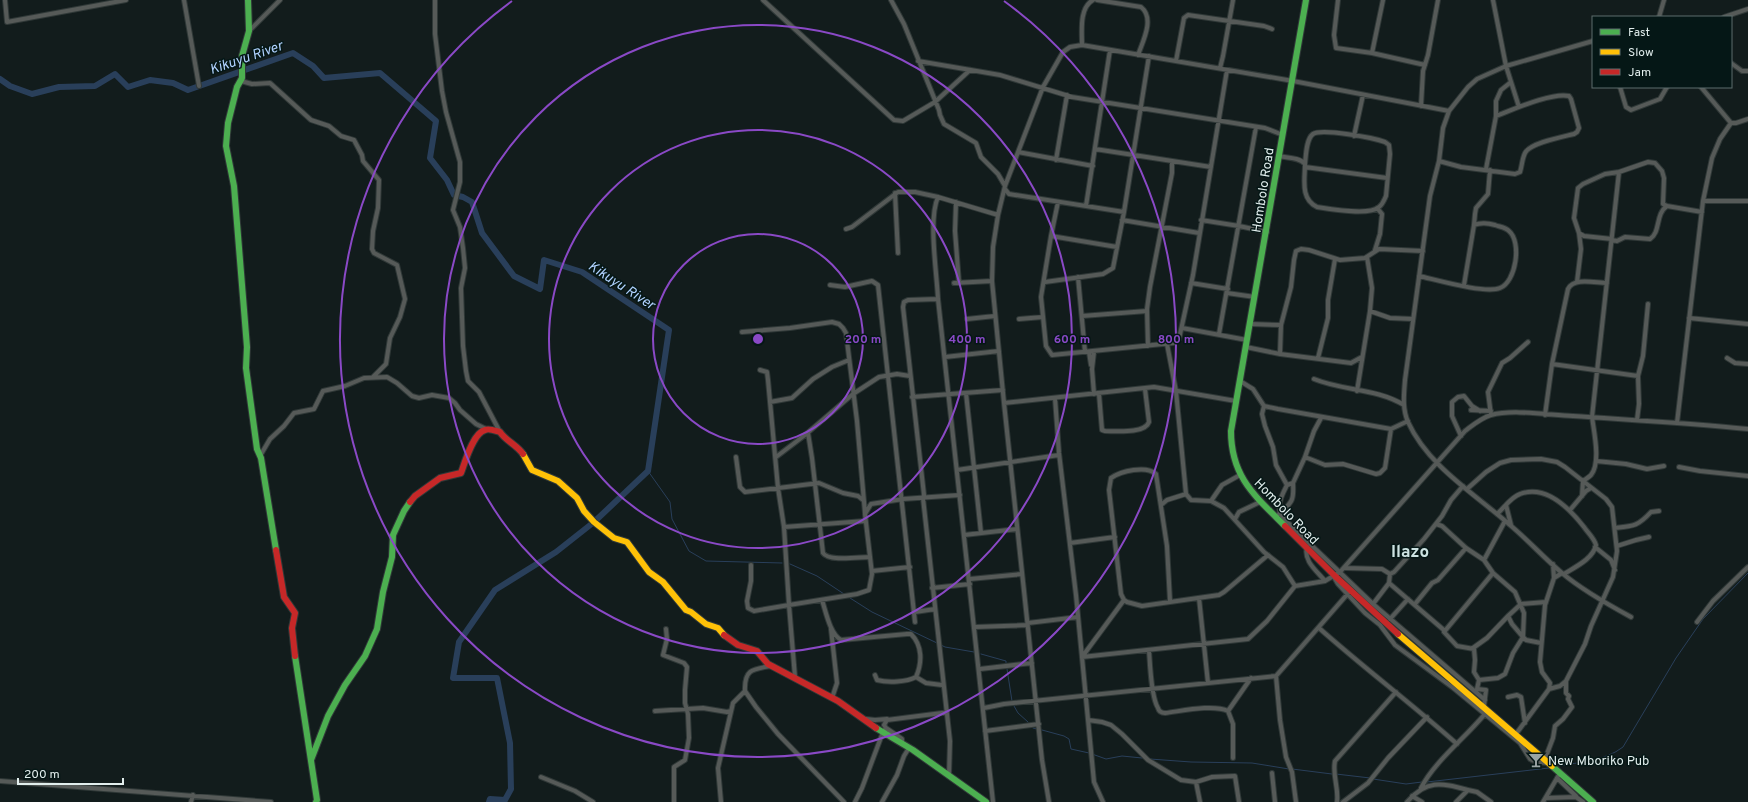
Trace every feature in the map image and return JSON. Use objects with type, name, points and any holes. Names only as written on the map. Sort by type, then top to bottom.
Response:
[{"type":"street","points":[[5,0],[7,22],[99,2],[126,0]]},
{"type":"street","points":[[184,0],[199,86]]},
{"type":"street","points":[[248,0],[248,31],[242,56],[243,71],[228,123],[226,146],[234,192],[247,347],[246,368],[257,449],[260,456],[284,597],[295,613],[292,628],[293,644],[317,800],[316,802]]},
{"type":"street","points":[[248,31],[254,27],[280,0]]},
{"type":"street","points":[[435,0],[434,34],[442,91],[446,112],[460,162],[460,182],[453,210],[460,227],[465,267],[461,288],[463,351],[467,379],[481,394],[500,432],[505,439],[520,450],[532,470],[558,481],[572,493],[584,511],[594,522],[614,538],[627,542],[649,572],[663,582],[686,610],[691,612],[706,624],[718,628],[738,645],[756,651],[772,666],[832,698],[863,719],[884,730],[902,745],[909,748],[986,802]]},
{"type":"street","points":[[762,0],[898,122],[903,121],[935,102],[970,70]]},
{"type":"street","points":[[891,0],[904,24],[944,124],[976,143],[981,157],[998,174],[1009,194],[1124,212]]},
{"type":"street","points":[[1082,45],[1086,7],[1093,0]]},
{"type":"street","points":[[1097,0],[1141,6],[1144,9],[1147,17],[1147,26],[1138,55]]},
{"type":"street","points":[[1220,68],[1233,0]]},
{"type":"street","name":"Hombolo Road","points":[[1306,0],[1293,81],[1278,156],[1267,232],[1236,401],[1231,439],[1234,460],[1240,475],[1251,492],[1260,502],[1278,515],[1307,547],[1338,574],[1350,592],[1399,635],[1484,703],[1547,761],[1559,775],[1593,802]]},
{"type":"street","points":[[1338,0],[1334,35],[1335,45],[1338,48],[1372,53],[1425,65]]},
{"type":"street","points":[[1372,53],[1383,0]]},
{"type":"street","points":[[1421,106],[1425,65],[1438,0]]},
{"type":"street","points":[[1493,0],[1506,66],[1519,108]]},
{"type":"street","points":[[1659,16],[1664,0]]},
{"type":"street","points":[[1727,16],[1748,9]]},
{"type":"street","points":[[1176,61],[1184,18],[1190,14],[1264,26],[1272,29]]},
{"type":"street","points":[[1592,41],[1506,66],[1477,79],[1468,87],[1448,111],[1439,161],[1430,196],[1405,380],[1404,405],[1408,421],[1417,438],[1437,463],[1505,520],[1563,574],[1602,601],[1630,617]]},
{"type":"street","points":[[1049,802],[1044,780],[999,351],[994,316],[992,281],[993,248],[998,215],[1005,187],[1043,87],[1063,52],[1070,47],[1082,45],[1293,81],[1448,111]]},
{"type":"street","points":[[1086,206],[1110,50]]},
{"type":"street","points":[[1045,282],[1107,272],[1112,268],[1124,212],[1148,56]]},
{"type":"street","points":[[918,61],[1000,74],[1067,95],[1102,102],[1266,128],[1283,136]]},
{"type":"street","points":[[1732,64],[1742,71],[1748,71]]},
{"type":"street","points":[[1058,202],[1051,236],[1045,282],[1041,297],[1046,346],[1052,355],[1167,344],[1173,343],[1179,339],[1191,283],[1227,70]]},
{"type":"street","points":[[241,82],[252,84],[270,83],[311,120],[329,126],[342,136],[354,139],[362,155],[363,161],[379,180],[378,208],[373,231],[372,250],[374,254],[398,266],[405,299],[400,317],[390,339],[386,363],[373,377]]},
{"type":"street","points":[[1464,285],[1476,208],[1488,194],[1488,170],[1496,116],[1496,101],[1501,90],[1511,82]]},
{"type":"street","points":[[1620,88],[1626,107],[1631,110],[1660,99],[1666,88]]},
{"type":"street","points":[[1702,88],[1731,123]]},
{"type":"street","points":[[1439,161],[1461,167],[1513,174],[1520,172],[1523,157],[1527,150],[1548,141],[1574,134],[1579,128],[1569,96],[1560,94],[1496,116]]},
{"type":"street","points":[[1056,160],[1067,95]]},
{"type":"street","points":[[1354,136],[1363,95]]},
{"type":"street","points":[[1731,123],[1748,119]]},
{"type":"street","points":[[1677,423],[1703,201],[1712,158],[1720,139],[1731,123]]},
{"type":"street","points":[[1219,334],[1240,226],[1256,127]]},
{"type":"street","points":[[1322,132],[1380,140],[1388,145],[1390,154],[1386,196],[1380,207],[1368,211],[1353,211],[1312,205],[1306,197],[1305,192],[1305,166],[1308,143],[1313,134],[1322,132]]},
{"type":"street","points":[[1095,149],[1211,167]]},
{"type":"street","points":[[1018,152],[1092,166]]},
{"type":"street","points":[[1278,156],[1301,160],[1305,166],[1387,178]]},
{"type":"street","points":[[1148,346],[1147,311],[1155,254],[1172,173],[1172,162]]},
{"type":"street","points":[[1577,282],[1582,249],[1574,218],[1578,188],[1583,184],[1605,174],[1620,172],[1648,162],[1655,163],[1659,166],[1664,178],[1663,204],[1702,212]]},
{"type":"street","points":[[1582,496],[1583,481],[1592,474],[1596,461],[1592,417],[1620,172]]},
{"type":"street","points":[[846,229],[852,227],[895,194],[900,192],[914,192],[938,197],[998,215]]},
{"type":"street","points":[[895,194],[898,253]]},
{"type":"street","points":[[938,197],[934,212],[933,235],[938,299],[980,669],[979,679],[984,708],[993,802]]},
{"type":"street","points":[[1703,201],[1748,201]]},
{"type":"street","points":[[956,202],[956,283],[992,281]]},
{"type":"street","points":[[1579,233],[1584,236],[1617,241],[1625,237],[1650,239],[1653,238],[1656,232],[1660,212],[1667,206]]},
{"type":"street","points":[[1374,251],[1380,234],[1382,214],[1377,208]]},
{"type":"street","points":[[1122,220],[1199,233]]},
{"type":"street","points":[[1201,220],[1267,232]]},
{"type":"street","points":[[1419,276],[1488,289],[1502,287],[1512,273],[1516,260],[1516,244],[1509,231],[1505,228],[1484,223],[1474,225]]},
{"type":"street","points":[[1051,236],[1117,247]]},
{"type":"street","points":[[1280,354],[1281,325],[1291,287],[1296,251],[1301,249],[1309,250],[1335,259],[1355,259],[1367,258],[1374,251],[1379,249],[1423,251]]},
{"type":"street","points":[[1357,391],[1370,311],[1372,284],[1367,258]]},
{"type":"street","points":[[1318,358],[1328,318],[1328,300],[1335,259]]},
{"type":"street","points":[[1078,277],[1087,352],[1092,369],[1102,430],[1134,431],[1146,427],[1149,422],[1145,388]]},
{"type":"street","points":[[830,285],[846,287],[872,282],[875,282],[878,285],[916,622]]},
{"type":"street","points":[[1545,414],[1552,364],[1566,294],[1570,285],[1577,282],[1607,283]]},
{"type":"street","points":[[1191,283],[1254,297]]},
{"type":"street","points":[[938,299],[908,300],[904,302],[903,307],[924,495],[923,498],[942,685],[950,741],[949,776]]},
{"type":"street","points":[[1636,420],[1639,404],[1638,376],[1643,356],[1648,304]]},
{"type":"street","points":[[1082,316],[1147,311]]},
{"type":"street","points":[[1370,311],[1390,318],[1413,320]]},
{"type":"street","points":[[968,319],[994,316]]},
{"type":"street","points":[[1019,319],[1043,317]]},
{"type":"street","points":[[1689,318],[1748,324]]},
{"type":"street","points":[[742,332],[790,328],[832,322],[839,324],[846,333],[854,394],[872,581],[869,590],[857,594],[754,611],[748,608],[747,601],[751,581],[751,566]]},
{"type":"street","points":[[1250,324],[1281,325]]},
{"type":"street","points":[[1182,328],[1247,340]]},
{"type":"street","points":[[1491,413],[1488,392],[1502,362],[1510,358],[1528,342]]},
{"type":"street","points":[[1167,344],[1176,391],[1186,494],[1191,500],[1211,500],[1228,512],[1268,555],[1283,567],[1295,586]]},
{"type":"street","points":[[1246,347],[1280,354],[1351,363],[1362,357]]},
{"type":"street","points":[[944,357],[999,351]]},
{"type":"street","points":[[1092,369],[1094,352]]},
{"type":"street","points":[[1727,358],[1735,363],[1748,364]]},
{"type":"street","points":[[770,402],[792,398],[832,366],[849,360]]},
{"type":"street","points":[[1552,364],[1638,376]]},
{"type":"street","points":[[760,370],[766,372],[776,457],[778,488],[784,527],[794,677]]},
{"type":"street","points":[[776,457],[808,433],[854,394],[879,377],[889,375],[910,376]]},
{"type":"street","points":[[260,456],[270,439],[284,426],[294,413],[314,409],[323,391],[345,386],[364,378],[373,377],[391,379],[402,386],[412,396],[419,398],[432,395],[449,398],[476,424],[486,429],[500,432]]},
{"type":"street","points":[[1314,380],[1357,391],[1391,397],[1404,405]]},
{"type":"street","points":[[1240,381],[1253,389],[1264,406],[1321,418],[1391,429],[1408,421]]},
{"type":"street","points":[[1004,403],[1156,387],[1236,401]]},
{"type":"street","points":[[912,397],[1003,390]]},
{"type":"street","points":[[966,393],[981,533]]},
{"type":"street","points":[[1461,436],[1452,416],[1452,402],[1458,397],[1464,396],[1472,406],[1491,413],[1545,414],[1748,429]]},
{"type":"street","points":[[1055,398],[1059,455],[1078,617],[1094,782],[1103,802]]},
{"type":"street","points":[[1264,406],[1262,414],[1273,447],[1276,465],[1287,485]]},
{"type":"street","points":[[1471,410],[1480,410]]},
{"type":"street","points":[[1082,657],[1250,638],[1267,621],[1295,586],[1325,581],[1338,574],[1461,436],[1491,413]]},
{"type":"street","points":[[1278,515],[1291,503],[1293,499],[1293,483],[1305,457],[1314,431],[1321,418]]},
{"type":"street","points":[[311,760],[328,716],[345,685],[365,656],[377,629],[383,592],[392,558],[393,535],[404,511],[415,496],[440,478],[461,474],[469,450],[480,432],[486,429]]},
{"type":"street","points":[[1305,457],[1325,465],[1343,464],[1376,474],[1380,473],[1385,468],[1391,429]]},
{"type":"street","points":[[808,433],[822,548],[825,556],[834,559],[870,557]]},
{"type":"street","points":[[957,470],[1059,455]]},
{"type":"street","points":[[736,457],[740,487],[745,492],[825,484],[843,493],[858,496],[863,500]]},
{"type":"street","points":[[1390,574],[1396,571],[1436,524],[1451,500],[1465,487],[1486,472],[1500,463],[1520,459],[1541,459],[1557,462],[1606,499],[1612,507],[1617,546],[1615,571],[1585,644],[1566,681],[1560,686],[1550,689]]},
{"type":"street","points":[[1596,461],[1624,464],[1647,469],[1664,466]]},
{"type":"street","points":[[1679,467],[1700,471],[1748,476]]},
{"type":"street","points":[[1170,602],[1167,546],[1156,474],[1152,471],[1128,471],[1118,473],[1111,478],[1109,486],[1121,594],[1124,600],[1142,606],[1199,598],[1224,592],[1268,555]]},
{"type":"street","points":[[1211,500],[1222,485],[1240,475]]},
{"type":"street","points":[[1293,483],[1287,485],[1278,504],[1278,515],[1338,574],[1369,608],[1395,645],[1452,688],[1520,743],[1530,759],[1536,762],[1547,761],[1555,726],[1563,719],[1572,707],[1568,699],[1569,696],[1566,693],[1566,681]]},
{"type":"street","points":[[1570,510],[1591,488]]},
{"type":"street","points":[[1497,514],[1520,494],[1536,492],[1555,500],[1570,510],[1593,538],[1595,547],[1612,560],[1615,571]]},
{"type":"street","points":[[1161,505],[1172,498],[1186,494]]},
{"type":"street","points":[[865,514],[871,504],[903,499],[960,495]]},
{"type":"street","points":[[1228,512],[1239,512],[1260,502]]},
{"type":"street","points":[[1506,505],[1511,526]]},
{"type":"street","points":[[1615,528],[1634,526],[1644,520],[1651,512],[1659,511]]},
{"type":"street","points":[[1235,519],[1239,512]]},
{"type":"street","points":[[1484,560],[1505,520]]},
{"type":"street","points":[[784,527],[866,521]]},
{"type":"street","points":[[1436,524],[1442,526],[1466,548],[1484,560],[1493,573],[1513,590],[1524,613],[1523,637],[1513,653],[1505,674],[1498,678],[1479,680]]},
{"type":"street","points":[[964,535],[1017,529]]},
{"type":"street","points":[[1070,543],[1115,537]]},
{"type":"street","points":[[1617,546],[1648,537]]},
{"type":"street","points":[[1307,547],[1306,555],[1309,562],[1325,581]]},
{"type":"street","points":[[1554,578],[1585,560],[1595,547]]},
{"type":"street","points":[[1415,604],[1432,583],[1438,580],[1466,548]]},
{"type":"street","points":[[1697,622],[1746,568],[1748,561]]},
{"type":"street","points":[[1516,734],[1550,689],[1550,683],[1541,668],[1541,643],[1546,602],[1554,578],[1553,564]]},
{"type":"street","points":[[872,571],[910,567]]},
{"type":"street","points":[[1344,568],[1382,569],[1390,574]]},
{"type":"street","points":[[1444,631],[1493,573]]},
{"type":"street","points":[[932,588],[1022,574]]},
{"type":"street","points":[[1369,608],[1389,583],[1390,574]]},
{"type":"street","points":[[1389,583],[1415,604],[1444,631],[1446,636],[1457,646],[1473,648],[1488,638],[1521,604],[1546,602]]},
{"type":"street","points":[[984,708],[1153,688],[1276,676],[1350,592]]},
{"type":"street","points":[[1199,598],[1208,683]]},
{"type":"street","points":[[1390,619],[1408,599]]},
{"type":"street","points":[[822,600],[836,638],[841,640],[911,634],[918,642],[921,663],[916,677],[912,679],[886,682],[878,680],[875,675]]},
{"type":"street","points":[[1082,657],[1124,600]]},
{"type":"street","points":[[1369,608],[1390,619],[1484,703]]},
{"type":"street","points":[[914,612],[935,609]]},
{"type":"street","points":[[1508,616],[1512,624],[1526,640],[1541,643]]},
{"type":"street","points":[[975,627],[1028,624],[1078,617]]},
{"type":"street","points":[[831,626],[837,683],[832,698]]},
{"type":"street","points":[[1319,628],[1363,666],[1427,717],[1457,744]]},
{"type":"street","points":[[666,629],[667,639],[663,655],[684,663],[687,667],[685,703],[687,708],[688,738],[686,760],[674,767],[674,802]]},
{"type":"street","points":[[1473,648],[1475,655],[1474,672],[1479,680],[1477,689],[1486,690],[1484,703]]},
{"type":"street","points":[[1149,650],[1153,688],[1157,708],[1164,713],[1206,708],[1228,710]]},
{"type":"street","points":[[980,669],[1032,663]]},
{"type":"street","points":[[772,666],[752,669],[746,678],[745,691],[778,734],[844,802]]},
{"type":"street","points":[[1276,676],[1280,720],[1286,757],[1292,772],[1296,802]]},
{"type":"street","points":[[916,677],[926,683],[942,685]]},
{"type":"street","points":[[1228,710],[1251,678]]},
{"type":"street","points":[[721,802],[718,768],[731,711],[735,700],[745,691]]},
{"type":"street","points":[[1337,802],[1338,795],[1334,774],[1335,761],[1396,692]]},
{"type":"street","points":[[1508,697],[1517,695],[1521,697],[1525,723]]},
{"type":"street","points":[[655,711],[687,708],[703,708],[727,712],[731,711]]},
{"type":"street","points":[[1228,710],[1233,724],[1233,758]]},
{"type":"street","points":[[863,719],[875,720],[942,712],[946,713]]},
{"type":"street","points":[[1407,802],[1422,786],[1426,778],[1484,715]]},
{"type":"street","points":[[1343,802],[1368,783],[1374,773],[1427,717]]},
{"type":"street","points":[[855,802],[862,788],[884,730],[884,722],[890,718]]},
{"type":"street","points":[[1088,720],[1111,725],[1148,760],[1181,780],[1196,782],[1212,777],[1235,776],[1239,802]]},
{"type":"street","points":[[985,731],[1039,724]]},
{"type":"street","points":[[882,802],[897,775],[904,756],[909,748]]},
{"type":"street","points":[[1272,773],[1275,802]]},
{"type":"street","points":[[1544,800],[1559,775],[1576,797],[1583,802]]},
{"type":"street","points":[[541,778],[575,792],[592,802]]},
{"type":"street","points":[[0,781],[271,802]]},
{"type":"street","points":[[1196,782],[1200,802]]},
{"type":"street","points":[[1422,786],[1442,783],[1477,792],[1491,802]]},
{"type":"street","points":[[1456,802],[1468,790]]},
{"type":"street","points":[[191,802],[193,795]]},
{"type":"street","points":[[1338,795],[1348,799]]},
{"type":"street","points":[[1412,796],[1422,802]]},
{"type":"street","points":[[1544,800],[1576,797]]},
{"type":"waterway","name":"Kikuyu River","points":[[0,79],[10,86],[32,94],[59,87],[95,86],[115,74],[128,87],[150,80],[173,83],[188,90],[293,53],[313,66],[324,78],[380,73],[436,121],[430,158],[447,180],[454,195],[463,197],[472,202],[482,233],[514,276],[540,289],[544,260],[582,272],[669,330],[648,471],[594,522],[556,552],[495,590],[459,642],[453,678],[497,678],[510,743],[511,789],[505,800],[490,799],[489,802]]},
{"type":"waterway","points":[[648,471],[670,502],[672,519],[689,551],[706,561],[782,563]]},
{"type":"waterway","points":[[790,564],[817,576],[844,594]]},
{"type":"waterway","points":[[1558,766],[1600,758],[1616,752],[1623,747],[1676,658],[1703,619],[1748,573]]},
{"type":"waterway","points":[[850,598],[872,612],[937,643]]},
{"type":"waterway","points":[[941,645],[974,652]]},
{"type":"waterway","points":[[981,654],[1006,661],[1006,663]]},
{"type":"waterway","points":[[1007,669],[1012,701]]},
{"type":"waterway","points":[[1014,706],[1018,713],[1028,722]]},
{"type":"waterway","points":[[1033,728],[1037,729]]},
{"type":"waterway","points":[[1042,730],[1064,736],[1069,739],[1071,749],[1089,753]]},
{"type":"waterway","points":[[1092,754],[1106,759],[1122,756],[1142,758]]},
{"type":"waterway","points":[[1150,759],[1191,762],[1252,763],[1289,769]]},
{"type":"waterway","points":[[1427,782],[1549,768]]},
{"type":"waterway","points":[[1292,769],[1332,774]]},
{"type":"waterway","points":[[1336,774],[1370,778]]},
{"type":"waterway","points":[[1373,779],[1406,784],[1422,782]]},
{"type":"traffic: fast","points":[[248,0],[249,31],[242,56],[242,78],[237,87],[228,123],[226,146],[234,186],[247,347],[246,368],[257,449],[261,458],[276,550]]},
{"type":"traffic: fast","points":[[1285,526],[1255,495],[1240,473],[1235,461],[1231,431],[1306,0]]},
{"type":"traffic: fast","points":[[311,760],[328,716],[345,685],[365,656],[377,629],[383,592],[392,557],[393,535],[404,511],[410,502]]},
{"type":"traffic: fast","points":[[295,656],[317,800],[316,802]]},
{"type":"traffic: fast","points":[[876,728],[913,750],[986,802]]},
{"type":"traffic: fast","points":[[1552,766],[1593,802]]},
{"type":"traffic: slow","points":[[523,454],[532,470],[558,481],[577,498],[584,511],[594,522],[614,538],[627,542],[649,572],[663,582],[686,610],[691,612],[706,624],[718,628],[724,635]]},
{"type":"traffic: slow","points":[[1398,634],[1552,766]]},
{"type":"traffic: jam","points":[[410,502],[415,496],[440,478],[461,473],[473,442],[481,432],[487,429],[500,432],[523,454]]},
{"type":"traffic: jam","points":[[1285,526],[1335,576],[1398,634]]},
{"type":"traffic: jam","points":[[276,550],[284,597],[295,613],[292,628],[295,656]]},
{"type":"traffic: jam","points":[[724,635],[738,645],[757,651],[768,664],[838,701],[876,728]]},
{"type":"place","name":"New Mboriko Pub","points":[[1536,760]]},
{"type":"district","name":"Ilazo","points":[[1410,551]]}]
